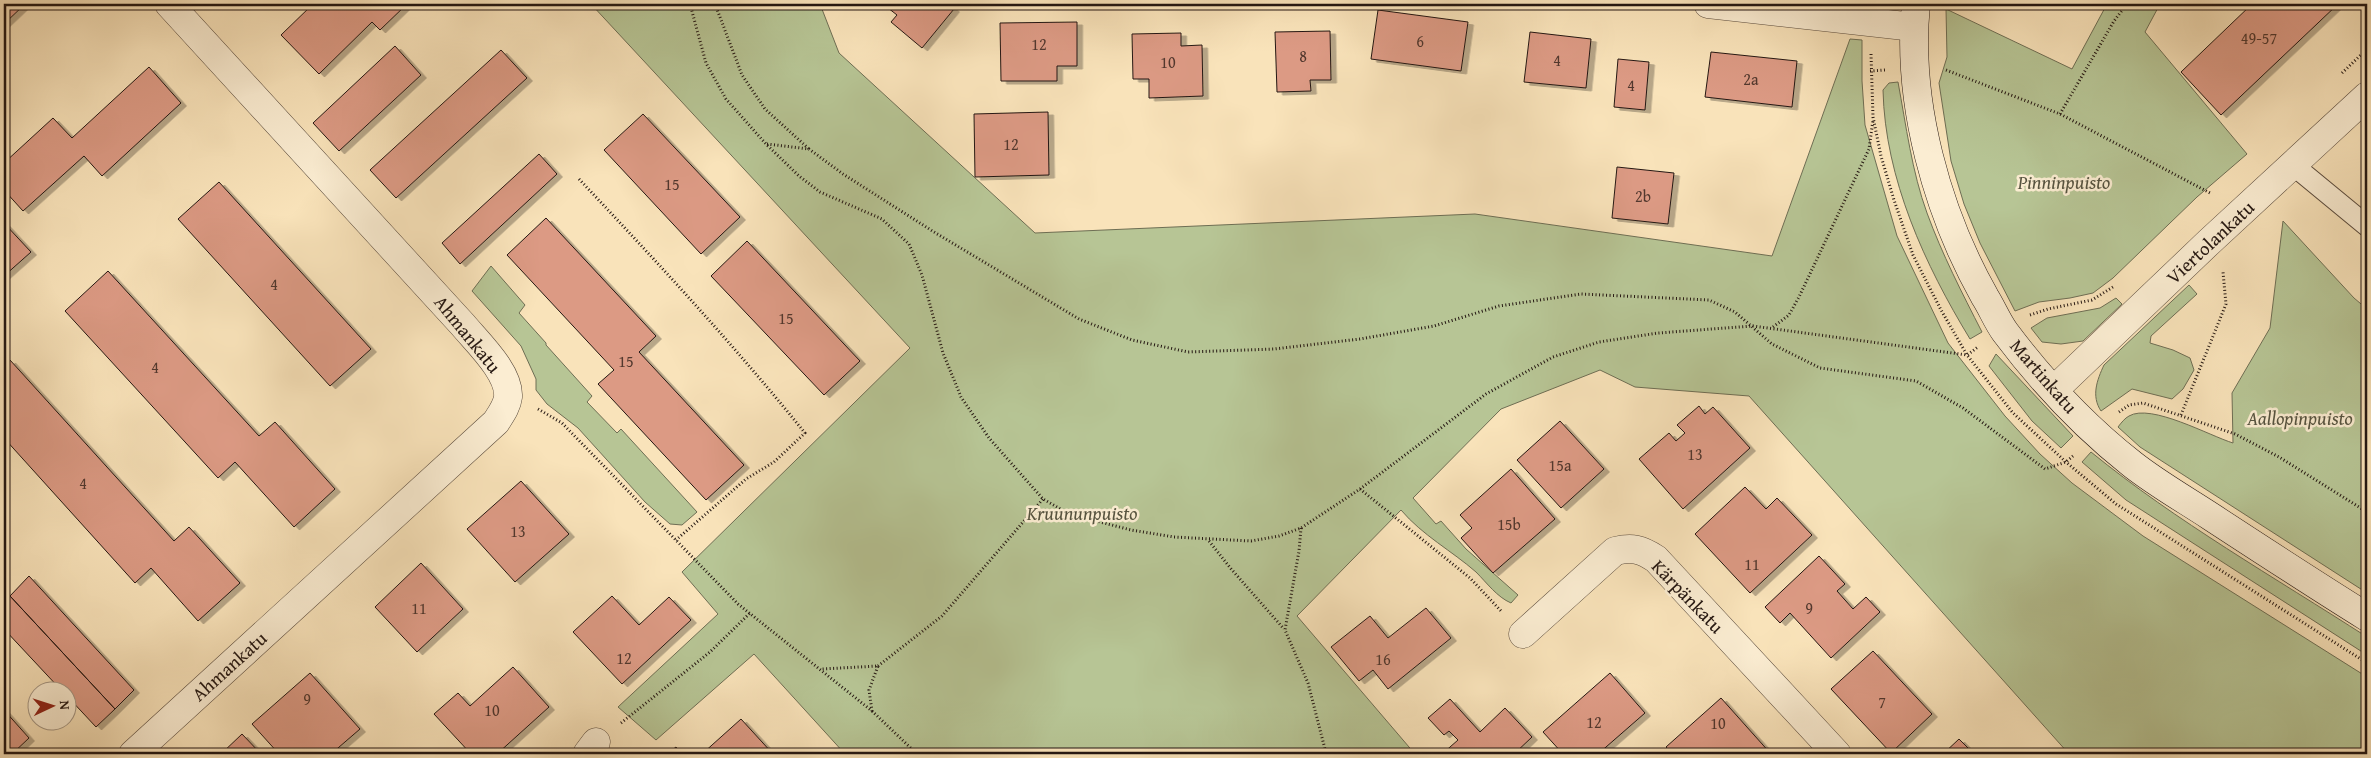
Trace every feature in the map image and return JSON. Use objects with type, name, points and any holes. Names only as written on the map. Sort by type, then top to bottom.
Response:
[{"type":"street","name":"Ahmankatu","points":[[133,754],[496,422],[508,397],[506,383],[500,370],[463,325],[169,4]]},
{"type":"street","points":[[1708,4],[1875,24],[1915,15]]},
{"type":"street","name":"Martinkatu","points":[[1915,15],[1916,69],[1921,116],[1932,168],[1948,220],[1973,276],[2004,331],[2054,390],[2095,433],[2132,465],[2367,617]]},
{"type":"street","name":"Viertolankatu","points":[[2054,390],[2209,242],[2293,165],[2364,107]]},
{"type":"street","name":"Kärpänkatu","points":[[1523,634],[1615,551],[1631,547],[1644,551],[1656,559],[1837,754]]},
{"type":"lane","points":[[2293,165],[2367,226]]},
{"type":"path","points":[[690,4],[706,63],[726,99],[766,144],[799,176],[820,192],[882,218],[910,244],[922,275],[943,353],[961,397],[989,438],[1043,499],[1069,514],[1131,530],[1209,540],[1251,541],[1279,536],[1301,528],[1360,489],[1486,394],[1553,357],[1599,342],[1658,333],[1753,326],[1967,355],[2031,315],[2048,309],[2092,300],[2114,286]]},
{"type":"path","points":[[715,4],[742,75],[765,109],[809,150],[934,232],[1079,318],[1132,340],[1188,352],[1274,349],[1360,339],[1434,326],[1499,306],[1581,294],[1710,300],[1735,312],[1772,344],[1820,368],[1916,381],[1963,408],[2045,469],[2066,462]]},
{"type":"path","points":[[2060,114],[2114,21],[2127,4]]},
{"type":"path","points":[[1875,24],[1871,43],[1870,71],[1873,117],[1881,156],[1913,255],[1940,310],[1967,355]]},
{"type":"path","points":[[1870,71],[1942,69],[2060,114],[2212,194],[2205,201]]},
{"type":"path","points":[[1772,328],[1789,315],[1811,271],[1868,149],[1873,117]]},
{"type":"path","points":[[766,144],[809,150]]},
{"type":"path","points":[[579,180],[668,273],[768,387],[805,433],[774,462],[746,479],[676,540]]},
{"type":"path","points":[[2181,415],[2226,304],[2225,276],[2209,242]]},
{"type":"path","points":[[508,397],[531,405],[562,423],[750,613],[872,711],[917,754]]},
{"type":"path","points":[[2117,413],[2129,405],[2143,403],[2235,434],[2279,456],[2367,512]]},
{"type":"path","points":[[1360,489],[1470,578],[1523,634]]},
{"type":"path","points":[[872,711],[869,690],[878,666],[942,616],[1043,499]]},
{"type":"path","points":[[1285,630],[1299,551],[1301,528]]},
{"type":"path","points":[[1209,540],[1285,630],[1308,683],[1325,753],[1346,754]]},
{"type":"path","points":[[631,715],[710,652],[750,613]]},
{"type":"path","points":[[822,669],[878,666]]},
{"type":"green space","name":"Kruununpuisto","points":[[591,4],[820,4],[839,53],[1035,233],[1475,214],[1772,256],[1850,39],[1862,40],[1865,125],[1897,236],[1948,343],[2005,416],[2040,454],[2072,483],[2143,536],[2367,677],[2367,754],[2069,754],[1749,396],[1635,387],[1600,370],[1501,409],[1413,498],[1436,524],[1441,521],[1466,549],[1518,595],[1511,603],[1497,593],[1467,564],[1418,527],[1401,510],[1297,616],[1415,754],[845,754],[754,654],[656,740],[618,707],[718,614],[682,572],[910,348]]},
{"type":"green space","name":"Pinninpuisto","points":[[2107,4],[2160,4],[2145,32],[2247,154],[2197,197],[2113,278],[2093,293],[2039,302],[2015,311],[1980,243],[1964,204],[1951,161],[1939,83],[1947,57],[1946,9],[2072,69]]},
{"type":"green space","points":[[1898,82],[1913,165],[1927,213],[1946,258],[1982,332],[1970,339],[1953,311],[1923,251],[1910,220],[1891,156],[1885,123],[1883,90],[1889,83]]},
{"type":"green space","name":"Aallopinpuisto","points":[[2283,221],[2354,298],[2367,309],[2367,593],[2140,447],[2118,427],[2129,416],[2139,413],[2151,414],[2181,422],[2233,443],[2232,393],[2270,328]]},
{"type":"green space","points":[[491,266],[525,305],[519,313],[592,396],[587,402],[617,433],[621,429],[697,512],[682,525],[670,524],[645,502],[578,428],[547,404],[536,390],[536,379],[521,346],[472,291]]},
{"type":"green space","points":[[2189,285],[2197,294],[2151,336],[2150,343],[2173,350],[2190,358],[2194,370],[2183,389],[2172,399],[2132,389],[2101,411],[2096,400],[2096,388],[2104,365]]},
{"type":"green space","points":[[2116,298],[2122,304],[2083,341],[2061,344],[2042,342],[2031,328],[2047,318],[2100,308]]},
{"type":"green space","points":[[1996,354],[2073,436],[2061,448],[2032,421],[1989,366]]},
{"type":"green space","points":[[2091,452],[2157,502],[2367,637],[2367,655],[2126,500],[2082,462]]},
{"type":"building","points":[[4,4],[25,4],[4,24]]},
{"type":"building","points":[[313,4],[407,4],[380,30],[372,22],[319,74],[281,35]]},
{"type":"building","points":[[883,4],[948,4],[954,9],[922,48],[891,22],[897,15]]},
{"type":"building","points":[[2252,4],[2338,4],[2221,115],[2181,72]]},
{"type":"building","points":[[1378,10],[1468,22],[1461,71],[1371,59]]},
{"type":"building","points":[[1077,22],[1077,66],[1057,66],[1057,81],[1001,81],[1000,23]]},
{"type":"building","points":[[1330,31],[1331,80],[1310,80],[1311,91],[1277,92],[1275,32]]},
{"type":"building","points":[[1530,32],[1591,39],[1586,88],[1524,82]]},
{"type":"building","points":[[1181,33],[1181,46],[1202,45],[1203,96],[1149,98],[1149,79],[1133,79],[1132,34]]},
{"type":"building","points":[[395,46],[421,75],[339,151],[313,123]]},
{"type":"building","points":[[501,50],[527,78],[396,198],[370,170]]},
{"type":"building","points":[[1711,52],[1797,61],[1792,107],[1705,97]]},
{"type":"building","points":[[1618,59],[1649,62],[1645,110],[1614,107]]},
{"type":"building","points":[[149,67],[181,103],[102,176],[84,156],[23,211],[4,190],[4,163],[53,118],[72,138]]},
{"type":"building","points":[[1048,112],[1049,175],[975,177],[974,114]]},
{"type":"building","points":[[643,114],[740,217],[701,254],[604,150]]},
{"type":"building","points":[[539,154],[557,174],[460,264],[442,243]]},
{"type":"building","points":[[1617,167],[1674,173],[1668,224],[1612,218]]},
{"type":"building","points":[[219,182],[371,349],[330,386],[178,219]]},
{"type":"building","points":[[546,218],[656,336],[639,352],[744,465],[706,500],[598,384],[614,370],[507,255]]},
{"type":"building","points":[[4,223],[31,252],[4,276]]},
{"type":"building","points":[[747,241],[860,361],[824,395],[711,276]]},
{"type":"building","points":[[108,271],[259,436],[275,422],[335,489],[294,527],[235,462],[218,478],[65,311]]},
{"type":"building","points":[[10,360],[174,541],[189,527],[240,583],[198,621],[151,568],[135,583],[4,438],[4,365]]},
{"type":"building","points":[[1699,406],[1705,414],[1713,407],[1750,448],[1683,509],[1639,459],[1669,433],[1676,441],[1685,433],[1677,425]]},
{"type":"building","points":[[1560,421],[1604,469],[1561,508],[1517,460]]},
{"type":"building","points":[[1511,469],[1555,519],[1493,573],[1461,538],[1472,528],[1460,515]]},
{"type":"building","points":[[521,481],[569,534],[515,582],[467,529]]},
{"type":"building","points":[[1745,487],[1766,509],[1777,498],[1812,535],[1750,593],[1695,534]]},
{"type":"building","points":[[1819,556],[1845,584],[1837,591],[1853,609],[1866,597],[1880,612],[1831,658],[1790,613],[1780,623],[1765,607]]},
{"type":"building","points":[[421,563],[463,609],[417,652],[375,607]]},
{"type":"building","points":[[29,576],[134,690],[115,709],[10,596]]},
{"type":"building","points":[[10,596],[115,709],[96,727],[78,708],[78,680],[52,680],[4,629],[4,602]]},
{"type":"building","points":[[612,596],[639,625],[669,597],[691,620],[622,684],[573,632]]},
{"type":"building","points":[[1426,608],[1451,638],[1388,689],[1373,670],[1359,681],[1331,647],[1370,616],[1388,638]]},
{"type":"building","points":[[1873,651],[1932,714],[1891,753],[1831,689]]},
{"type":"building","points":[[513,667],[549,707],[497,754],[471,754],[434,714],[458,693],[470,706]]},
{"type":"building","points":[[310,673],[360,729],[331,754],[279,754],[252,724]]},
{"type":"building","points":[[1610,673],[1645,713],[1598,754],[1563,754],[1543,732]]},
{"type":"building","points":[[1721,698],[1771,754],[1673,754],[1666,747]]},
{"type":"building","points":[[1450,699],[1480,732],[1505,708],[1532,737],[1514,754],[1442,754],[1458,740],[1449,731],[1444,735],[1428,718]]},
{"type":"building","points":[[4,710],[29,738],[12,754],[4,754]]},
{"type":"building","points":[[741,719],[773,754],[702,754]]},
{"type":"building","points":[[242,734],[261,754],[221,754]]},
{"type":"building","points":[[1959,739],[1974,754],[1943,754]]},
{"type":"building","points":[[676,747],[682,754],[667,754]]}]
